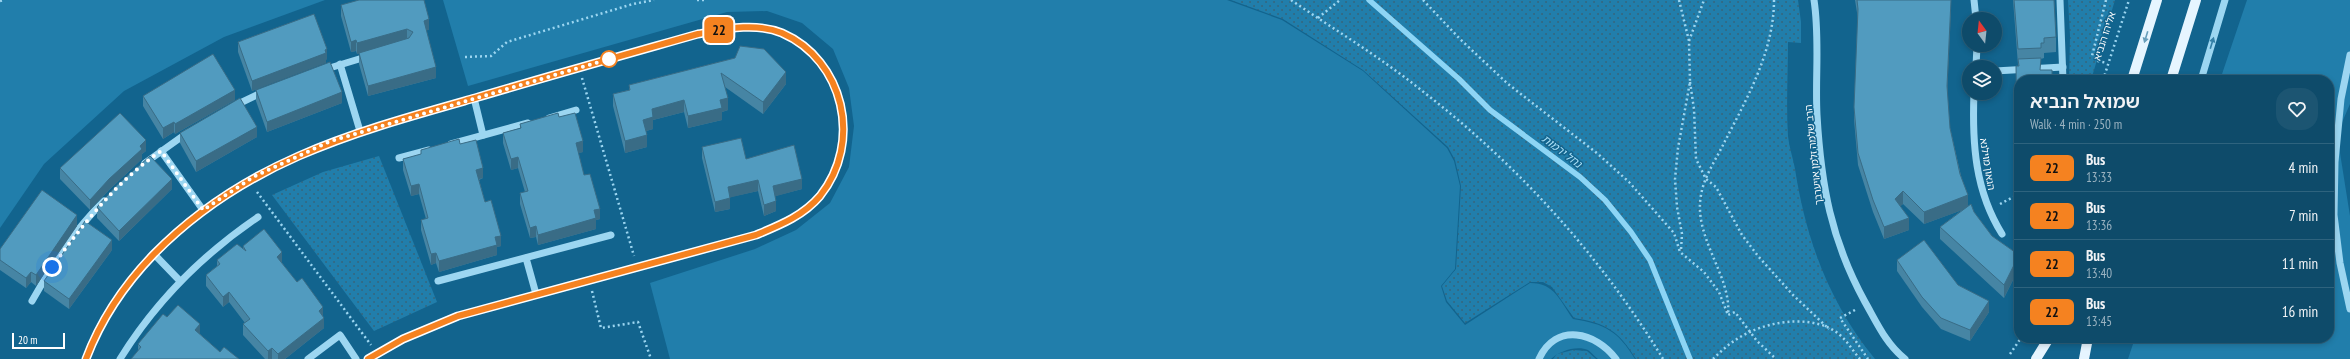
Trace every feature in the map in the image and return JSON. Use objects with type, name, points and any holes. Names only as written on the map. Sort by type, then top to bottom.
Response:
[{"type":"main road","points":[[2134,75],[2157,0]]},
{"type":"main road","points":[[2173,75],[2196,0]]},
{"type":"main road","points":[[2036,359],[2046,343]]},
{"type":"main road","points":[[2084,359],[2087,343]]},
{"type":"street","name":"הרב שלמה זלמן אויערבך","points":[[1814,0],[1818,29],[1817,116],[1825,191],[1838,244],[1850,274],[1888,343],[1905,359]]},
{"type":"street","points":[[1974,0],[1975,12]]},
{"type":"street","points":[[2060,0],[2062,75]]},
{"type":"street","points":[[2202,75],[2225,0]]},
{"type":"street","points":[[86,359],[99,328],[117,298],[154,254],[203,210],[248,180],[304,152],[360,131],[474,98],[698,34],[743,26],[780,32],[809,49],[830,73],[841,103],[844,135],[837,167],[820,196],[793,219],[756,235],[536,294],[430,327],[377,353],[368,359]]},
{"type":"street","points":[[313,73],[378,53]]},
{"type":"street","points":[[2350,55],[2341,99],[2335,162],[2334,215],[2340,263],[2350,308]]},
{"type":"street","points":[[340,64],[360,131]]},
{"type":"street","points":[[2002,71],[2063,67]]},
{"type":"street","points":[[224,111],[273,88]]},
{"type":"street","points":[[474,98],[483,135]]},
{"type":"street","name":"הגאון מוילנא","points":[[1974,100],[1974,148],[1979,180],[1988,209],[2002,234]]},
{"type":"street","points":[[444,146],[576,110]]},
{"type":"street","points":[[139,168],[196,127]]},
{"type":"street","points":[[398,158],[437,148]]},
{"type":"street","points":[[161,151],[203,210]]},
{"type":"street","points":[[32,301],[52,267],[75,235],[111,194]]},
{"type":"street","points":[[120,359],[142,326],[180,282],[212,251],[258,217]]},
{"type":"street","points":[[438,281],[611,235]]},
{"type":"street","points":[[154,254],[180,282]]},
{"type":"street","points":[[526,258],[536,294]]},
{"type":"street","points":[[1539,359],[1542,352],[1552,342],[1565,336],[1579,334],[1594,338],[1609,349],[1616,359]]},
{"type":"street","points":[[308,359],[340,335],[356,359]]},
{"type":"path","points":[[465,57],[491,56],[507,42],[633,4],[654,0]]},
{"type":"path","points":[[697,0],[706,0]]},
{"type":"path","points":[[1292,0],[1425,92],[1479,137],[1517,173],[1567,227],[1598,265],[1628,305],[1663,359]]},
{"type":"path","points":[[1318,18],[1340,0]]},
{"type":"path","points":[[1423,0],[1465,44],[1519,94],[1598,154],[1629,182],[1674,233],[1680,252],[1704,272],[1719,292],[1728,315]]},
{"type":"path","points":[[1679,0],[1689,42],[1690,82],[1694,109],[1696,159],[1706,179],[1716,187],[1738,229],[1758,256],[1793,295],[1829,329]]},
{"type":"path","points":[[1689,42],[1704,0]]},
{"type":"path","points":[[1728,315],[1730,302],[1700,217],[1701,196],[1706,179],[1760,70],[1771,31],[1774,0]]},
{"type":"path","points":[[2106,0],[2092,56],[2098,61],[2108,63]]},
{"type":"path","name":"אליהו הנביא","points":[[2104,75],[2129,0]]},
{"type":"path","points":[[579,68],[637,267]]},
{"type":"path","points":[[1680,252],[1682,234],[1676,193],[1676,163],[1690,82]]},
{"type":"path","points":[[248,180],[377,353]]},
{"type":"path","points":[[1988,209],[2014,196]]},
{"type":"path","points":[[589,280],[601,328],[638,322],[651,359]]},
{"type":"path","points":[[1866,303],[1840,318],[1868,359]]},
{"type":"path","points":[[1728,315],[1735,312],[1749,332],[1776,359]]},
{"type":"path","points":[[1713,359],[1730,343],[1749,332],[1765,326],[1791,322],[1810,323],[1829,329],[1840,335],[1860,359]]},
{"type":"path","points":[[2010,354],[2018,343]]},
{"type":"shaded area","points":[[0,0],[325,0],[224,37],[124,91],[44,164],[0,228]]},
{"type":"shaded area","points":[[443,0],[1227,0],[1282,20],[1363,71],[1447,148],[1454,161],[1460,186],[1455,269],[1441,286],[1446,302],[1465,325],[1530,283],[1538,284],[1545,286],[1556,294],[1573,319],[1594,323],[1610,330],[1623,342],[1635,359],[1598,359],[1588,350],[1579,348],[1563,351],[1551,359],[670,359],[650,283],[755,249],[796,230],[830,203],[849,167],[854,126],[849,88],[833,49],[802,23],[767,11],[727,12],[468,86]]},
{"type":"shaded area","points":[[1231,0],[1798,0],[1801,22],[1801,43],[1788,42],[1787,124],[1800,195],[1813,245],[1832,293],[1859,338],[1875,359],[1636,359],[1624,341],[1611,330],[1595,323],[1574,318],[1552,287],[1543,282],[1530,282],[1465,323],[1447,301],[1442,286],[1456,269],[1461,186],[1455,160],[1448,147],[1363,70],[1283,19]]},
{"type":"shaded area","points":[[2068,0],[2115,0],[2092,75],[2069,75],[2070,36]]},
{"type":"shaded area","points":[[2247,0],[2350,0],[2350,104],[2337,134],[2350,216],[2350,359],[2128,359],[2133,343],[2334,343],[2334,75],[2222,75]]},
{"type":"shaded area","points":[[379,156],[437,302],[374,331],[272,195],[323,172]]},
{"type":"shaded area","points":[[1573,350],[1587,351],[1596,359],[1553,359],[1557,354]]},
{"type":"building","points":[[359,0],[424,0],[429,19],[424,21],[436,67],[368,86],[359,53],[409,38],[413,32],[407,29],[357,43],[356,40],[351,42],[341,5]]},
{"type":"building","points":[[1857,0],[1951,0],[1947,86],[1950,128],[1960,174],[1968,195],[1924,212],[1903,191],[1895,199],[1909,218],[1884,227],[1873,200],[1858,153],[1854,107],[1858,9]]},
{"type":"building","points":[[2014,0],[2054,0],[2056,37],[2044,38],[2044,43],[2041,43],[2041,48],[2018,49]]},
{"type":"building","points":[[314,14],[327,49],[325,50],[326,53],[252,81],[238,42]]},
{"type":"building","points":[[740,46],[764,49],[786,72],[763,102],[721,73],[728,98],[720,100],[722,108],[688,116],[684,100],[652,109],[653,117],[643,120],[647,135],[625,141],[613,94],[630,90],[629,85],[735,58]]},
{"type":"building","points":[[213,54],[235,90],[175,124],[174,122],[163,128],[143,96]]},
{"type":"building","points":[[2041,58],[2040,70],[2052,70],[2052,75],[2016,75],[2016,66],[2019,66],[2018,59]]},
{"type":"building","points":[[330,62],[342,92],[267,122],[256,90]]},
{"type":"building","points":[[240,98],[257,127],[196,161],[180,133]]},
{"type":"building","points":[[120,113],[146,140],[140,146],[142,149],[109,179],[90,200],[60,168]]},
{"type":"building","points":[[558,113],[559,117],[575,113],[583,141],[576,143],[584,175],[590,174],[600,209],[594,210],[596,218],[538,235],[536,226],[530,228],[520,193],[528,191],[518,157],[511,159],[503,133],[521,128],[520,124]]},
{"type":"building","points":[[741,138],[746,159],[794,145],[802,179],[773,186],[776,201],[764,205],[758,180],[728,187],[730,198],[715,202],[702,147]]},
{"type":"building","points":[[459,139],[460,144],[476,140],[483,168],[476,170],[485,202],[491,200],[501,236],[495,237],[497,245],[439,261],[436,253],[431,254],[421,220],[428,218],[419,184],[411,186],[403,159],[421,154],[421,150]]},
{"type":"building","points":[[150,156],[172,179],[119,231],[97,207],[116,186]]},
{"type":"building","points":[[42,190],[77,215],[36,275],[31,272],[26,278],[0,260],[0,249]]},
{"type":"building","points":[[1971,204],[1974,212],[1992,236],[2014,251],[2014,265],[2004,285],[1940,227]]},
{"type":"building","points":[[85,221],[112,240],[69,299],[44,281]]},
{"type":"building","points":[[264,229],[282,252],[277,257],[297,282],[302,278],[323,307],[319,311],[324,318],[278,354],[272,348],[268,351],[243,324],[250,319],[229,292],[223,297],[206,275],[220,264],[217,260],[237,244],[246,251],[243,246]]},
{"type":"building","points":[[1924,240],[1958,285],[1989,301],[1970,330],[1941,318],[1922,297],[1897,260]]},
{"type":"building","points":[[178,305],[200,324],[195,330],[220,352],[224,347],[239,359],[131,359],[141,347],[138,344],[163,314],[167,317]]},
{"type":"waterway","name":"נחל ירמות","points":[[1369,0],[1459,79],[1490,110],[1580,177],[1605,200],[1631,232],[1650,260],[1690,359]]},
{"type":"bus line","name":"22","points":[[86,359],[99,328],[117,298],[140,269],[168,239],[203,210],[232,189],[279,164],[331,141],[392,121],[698,34],[743,26],[780,32],[809,49],[830,73],[841,103],[844,135],[837,167],[820,196],[793,219],[756,235],[458,316],[403,339],[368,359]]},
{"type":"route","points":[[52,267],[75,235],[100,205],[127,178],[161,151],[203,210],[232,189],[255,176],[304,152],[331,141],[392,121],[609,59]]}]
